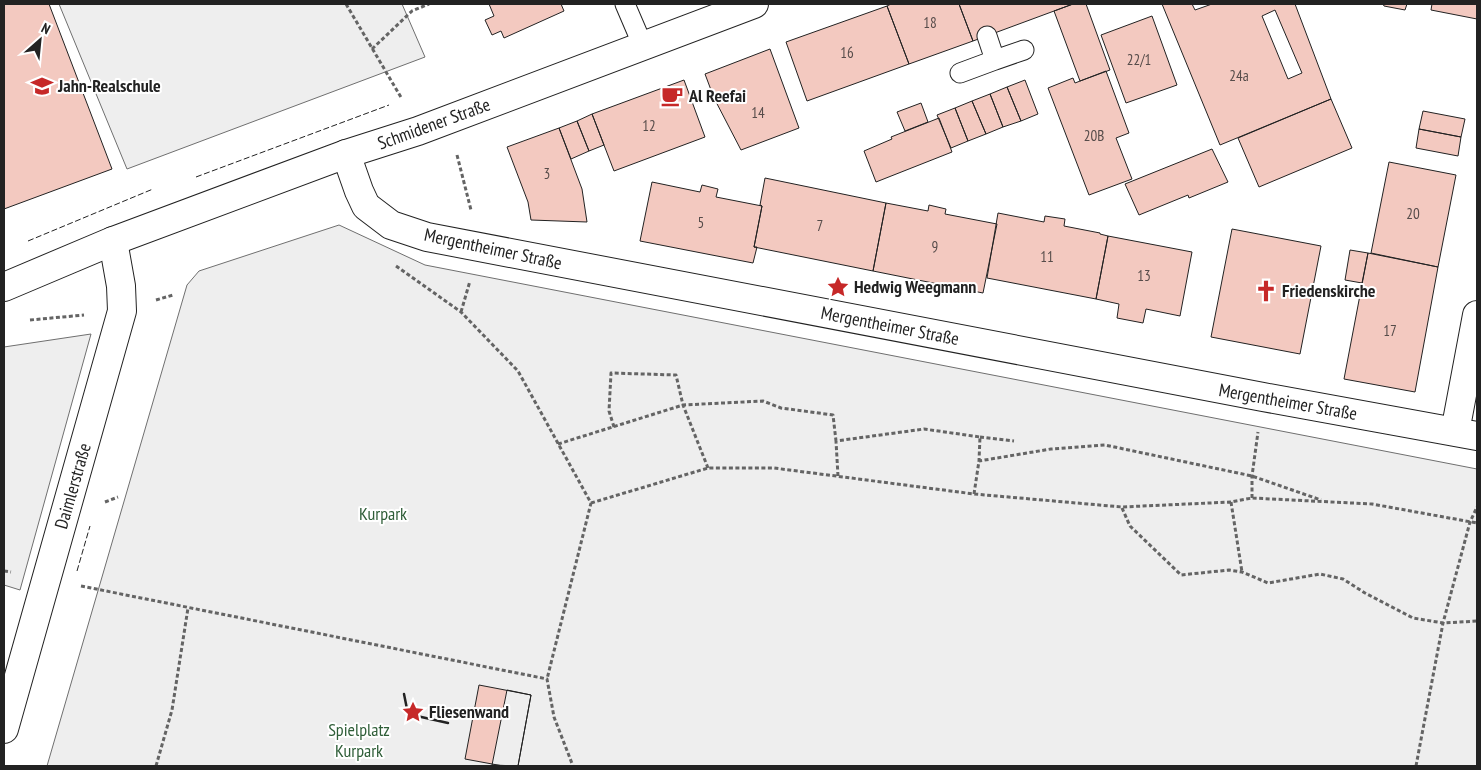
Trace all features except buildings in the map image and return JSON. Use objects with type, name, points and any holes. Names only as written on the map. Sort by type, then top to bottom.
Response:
[{"type":"street","name":"Schmidener Straße","points":[[4,287],[113,241],[346,154],[418,131],[643,46],[740,6]]},
{"type":"street","name":"Mergentheimer Straße","points":[[346,154],[359,192],[366,206],[390,225],[427,237],[1466,434]]},
{"type":"street","name":"Daimlerstraße","points":[[4,729],[122,311],[122,286],[113,241]]},
{"type":"street","points":[[1466,434],[1477,315]]},
{"type":"lane","points":[[625,4],[643,46]]},
{"type":"lane","points":[[987,36],[996,60]]},
{"type":"lane","points":[[960,73],[1024,50]]},
{"type":"path","points":[[346,4],[418,131]]},
{"type":"path","points":[[372,49],[412,12],[429,4]]},
{"type":"path","points":[[394,264],[461,312],[518,371],[591,503],[547,679],[554,717],[573,766]]},
{"type":"path","points":[[614,427],[609,411],[611,373],[676,374],[683,406],[708,468]]},
{"type":"path","points":[[1252,498],[1252,476],[1263,397]]},
{"type":"path","points":[[558,444],[683,406],[763,401],[781,408],[832,415],[838,476]]},
{"type":"path","points":[[836,441],[924,428],[1014,441]]},
{"type":"path","points":[[974,494],[980,437]]},
{"type":"path","points":[[978,461],[1051,449],[1105,445],[1252,476],[1326,502]]},
{"type":"path","points":[[591,503],[708,468],[774,468],[974,494],[1122,508],[1230,502],[1252,498],[1372,504],[1477,523]]},
{"type":"path","points":[[1230,502],[1242,572]]},
{"type":"path","points":[[1416,766],[1443,623],[1470,522],[1477,506]]},
{"type":"path","points":[[1122,508],[1130,526],[1181,576],[1229,570],[1242,572],[1268,583],[1320,574],[1343,579],[1365,593],[1413,618],[1443,623],[1477,621]]},
{"type":"path","points":[[47,578],[547,679]]},
{"type":"path","points":[[156,766],[172,710],[188,608]]},
{"type":"green space","points":[[59,4],[402,4],[425,57],[127,169]]},
{"type":"green space","name":"Kurpark","points":[[339,225],[425,265],[1477,469],[1477,766],[47,766],[187,285],[199,271]]},
{"type":"green space","points":[[91,334],[20,590],[4,585],[4,347]]},
{"type":"fence","points":[[196,177],[389,105]]},
{"type":"fence","points":[[28,241],[153,189]]},
{"type":"fence","points":[[77,571],[90,526]]},
{"type":"wall","points":[[404,694],[408,714],[448,723]]},
{"type":"place","name":"Jahn-Realschule","points":[[42,86]]},
{"type":"place","name":"Al Reefai","points":[[672,96]]},
{"type":"place","name":"Hedwig Weegmann","points":[[838,287]]},
{"type":"place","name":"Friedenskirche","points":[[1266,291]]},
{"type":"place","name":"Fliesenwand","points":[[413,712]]},
{"type":"park label","name":"Spielplatz Kurpark","points":[[359,740]]}]
